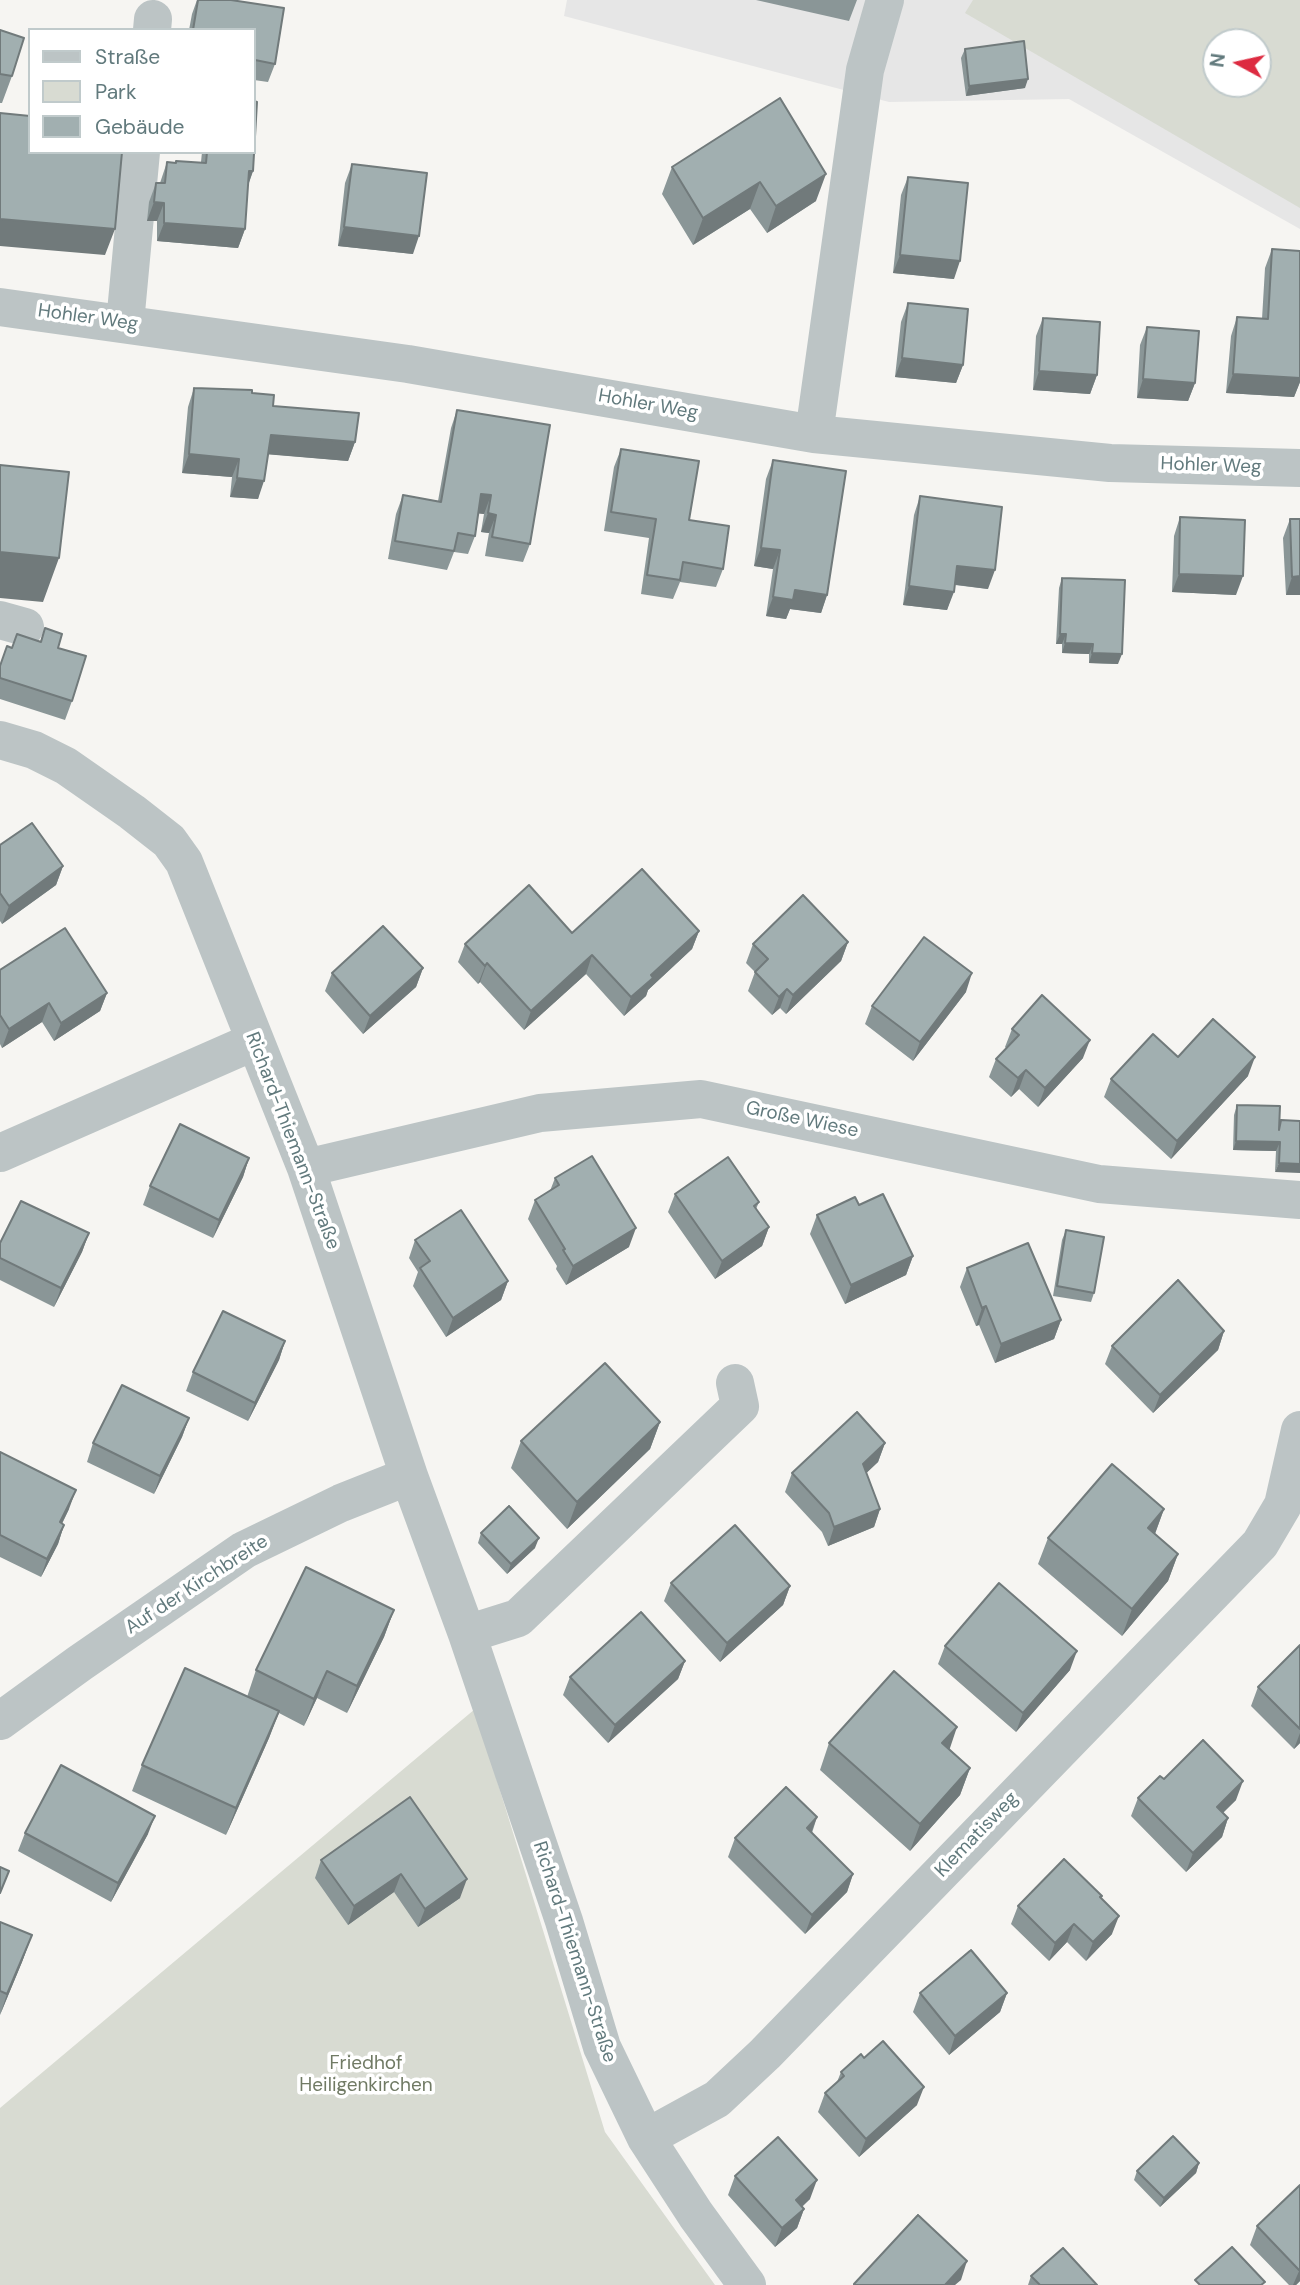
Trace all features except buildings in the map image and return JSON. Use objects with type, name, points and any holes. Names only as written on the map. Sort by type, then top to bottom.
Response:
[{"type":"street","points":[[814,434],[865,70],[885,0]]},
{"type":"street","points":[[125,323],[141,154]]},
{"type":"street","name":"Hohler Weg","points":[[0,307],[408,364],[814,434],[1110,463],[1300,468]]},
{"type":"street","name":"Richard-Thiemann-Straße","points":[[0,740],[33,750],[66,766],[169,841],[184,862],[306,1168],[409,1476],[467,1634],[568,1934],[602,2047],[646,2138],[696,2215],[747,2285]]},
{"type":"street","points":[[0,1153],[255,1041]]},
{"type":"street","name":"Große Wiese","points":[[306,1168],[540,1113],[701,1099],[1099,1184],[1300,1200]]},
{"type":"street","points":[[467,1634],[518,1618],[740,1406],[735,1383]]},
{"type":"street","name":"Klematisweg","points":[[646,2138],[717,2099],[765,2054],[1292,1513],[1300,1430]]},
{"type":"street","name":"Auf der Kirchbreite","points":[[0,1721],[244,1550],[341,1503],[409,1476]]},
{"type":"shaded area","points":[[567,0],[1300,0],[1300,229],[1069,99],[889,102],[564,16]]},
{"type":"green space","points":[[973,0],[1300,0],[1300,208],[965,13]]},
{"type":"green space","name":"Friedhof Heiligenkirchen","points":[[475,1709],[605,2132],[715,2285],[0,2285],[0,2108]]}]
